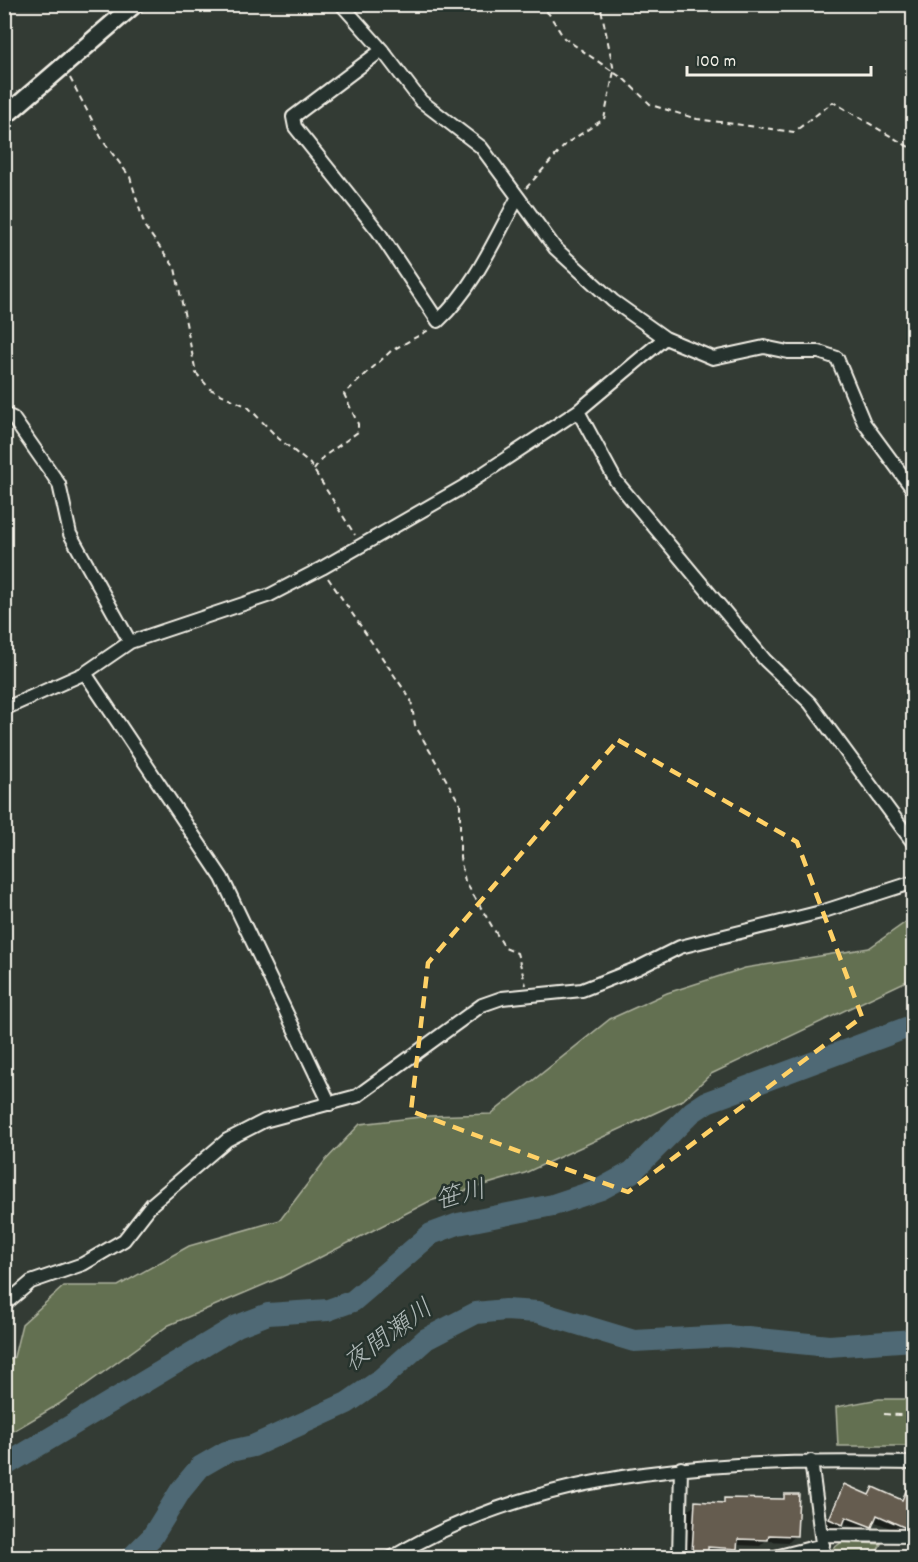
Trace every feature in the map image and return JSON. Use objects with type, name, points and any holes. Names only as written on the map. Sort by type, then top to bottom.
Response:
[{"type":"main road","points":[[4,117],[65,68],[135,4]]},
{"type":"street","points":[[341,4],[382,50],[421,101],[481,147],[555,248],[613,301],[665,339],[712,358],[764,347],[788,352],[819,352],[837,358],[864,423],[914,491]]},
{"type":"street","points":[[382,50],[293,117],[295,127],[378,231],[438,321],[460,297],[484,260],[518,197]]},
{"type":"street","points":[[4,709],[85,673],[130,642],[270,595],[322,568],[463,487],[578,411],[665,339]]},
{"type":"street","points":[[578,411],[616,482],[765,660],[810,704],[914,844]]},
{"type":"street","points":[[4,414],[13,418],[59,484],[70,534],[130,642]]},
{"type":"street","points":[[85,673],[222,878],[330,1104]]},
{"type":"street","points":[[4,1305],[31,1282],[83,1264],[124,1240],[152,1204],[227,1140],[264,1121],[357,1096],[482,1005],[502,998],[582,990],[638,968],[680,946],[820,912],[914,882]]},
{"type":"street","points":[[811,1461],[823,1546]]},
{"type":"street","points":[[391,1557],[461,1521],[509,1504],[603,1479],[681,1468],[811,1461],[914,1463]]},
{"type":"street","points":[[679,1557],[681,1468]]},
{"type":"street","points":[[771,1557],[823,1546],[914,1536]]},
{"type":"path","points":[[538,4],[549,14],[564,38],[614,71],[651,105],[697,119],[794,132],[832,102],[914,150]]},
{"type":"path","points":[[518,197],[567,143],[603,119],[614,71],[600,4]]},
{"type":"path","points":[[65,68],[103,141],[130,177],[145,227],[175,268],[196,373],[210,389],[248,407],[314,470],[362,545]]},
{"type":"path","points":[[314,470],[323,457],[358,432],[358,424],[344,394],[391,351],[429,330],[438,321]]},
{"type":"path","points":[[322,568],[411,699],[415,725],[460,804],[460,858],[465,881],[505,948],[517,953],[529,997]]},
{"type":"path","points":[[884,1414],[914,1416]]},
{"type":"highlighted area","points":[[618,740],[797,842],[862,1017],[628,1192],[411,1111],[428,963]]},
{"type":"green space","points":[[913,917],[913,978],[711,1074],[683,1100],[525,1173],[430,1201],[282,1277],[169,1325],[59,1404],[5,1436],[5,1363],[14,1357],[22,1324],[64,1286],[118,1286],[189,1246],[280,1220],[324,1162],[360,1124],[429,1116],[491,1114],[610,1019],[667,993],[745,968],[869,948]]},
{"type":"green space","points":[[879,1399],[913,1399],[913,1446],[838,1446],[836,1407]]},
{"type":"green space","points":[[842,1542],[881,1544],[874,1557],[832,1557],[831,1550]]},
{"type":"building","points":[[914,1473],[914,1511],[906,1528],[877,1515],[872,1527],[846,1517],[843,1525],[829,1519],[844,1484],[869,1495],[873,1487],[902,1500]]},
{"type":"building","points":[[784,1494],[799,1494],[797,1536],[769,1535],[768,1540],[738,1539],[737,1549],[708,1547],[708,1552],[692,1552],[695,1501],[724,1503],[724,1498],[784,1499]]},
{"type":"waterway","name":"笹川","points":[[4,1466],[237,1326],[268,1314],[328,1310],[353,1301],[431,1234],[458,1224],[553,1205],[601,1189],[632,1172],[692,1112],[707,1102],[914,1025]]},
{"type":"waterway","name":"夜間瀬川","points":[[131,1558],[152,1537],[181,1490],[200,1467],[226,1452],[253,1446],[347,1403],[379,1381],[426,1339],[476,1313],[505,1310],[538,1312],[634,1341],[728,1336],[829,1346],[914,1340]]}]
